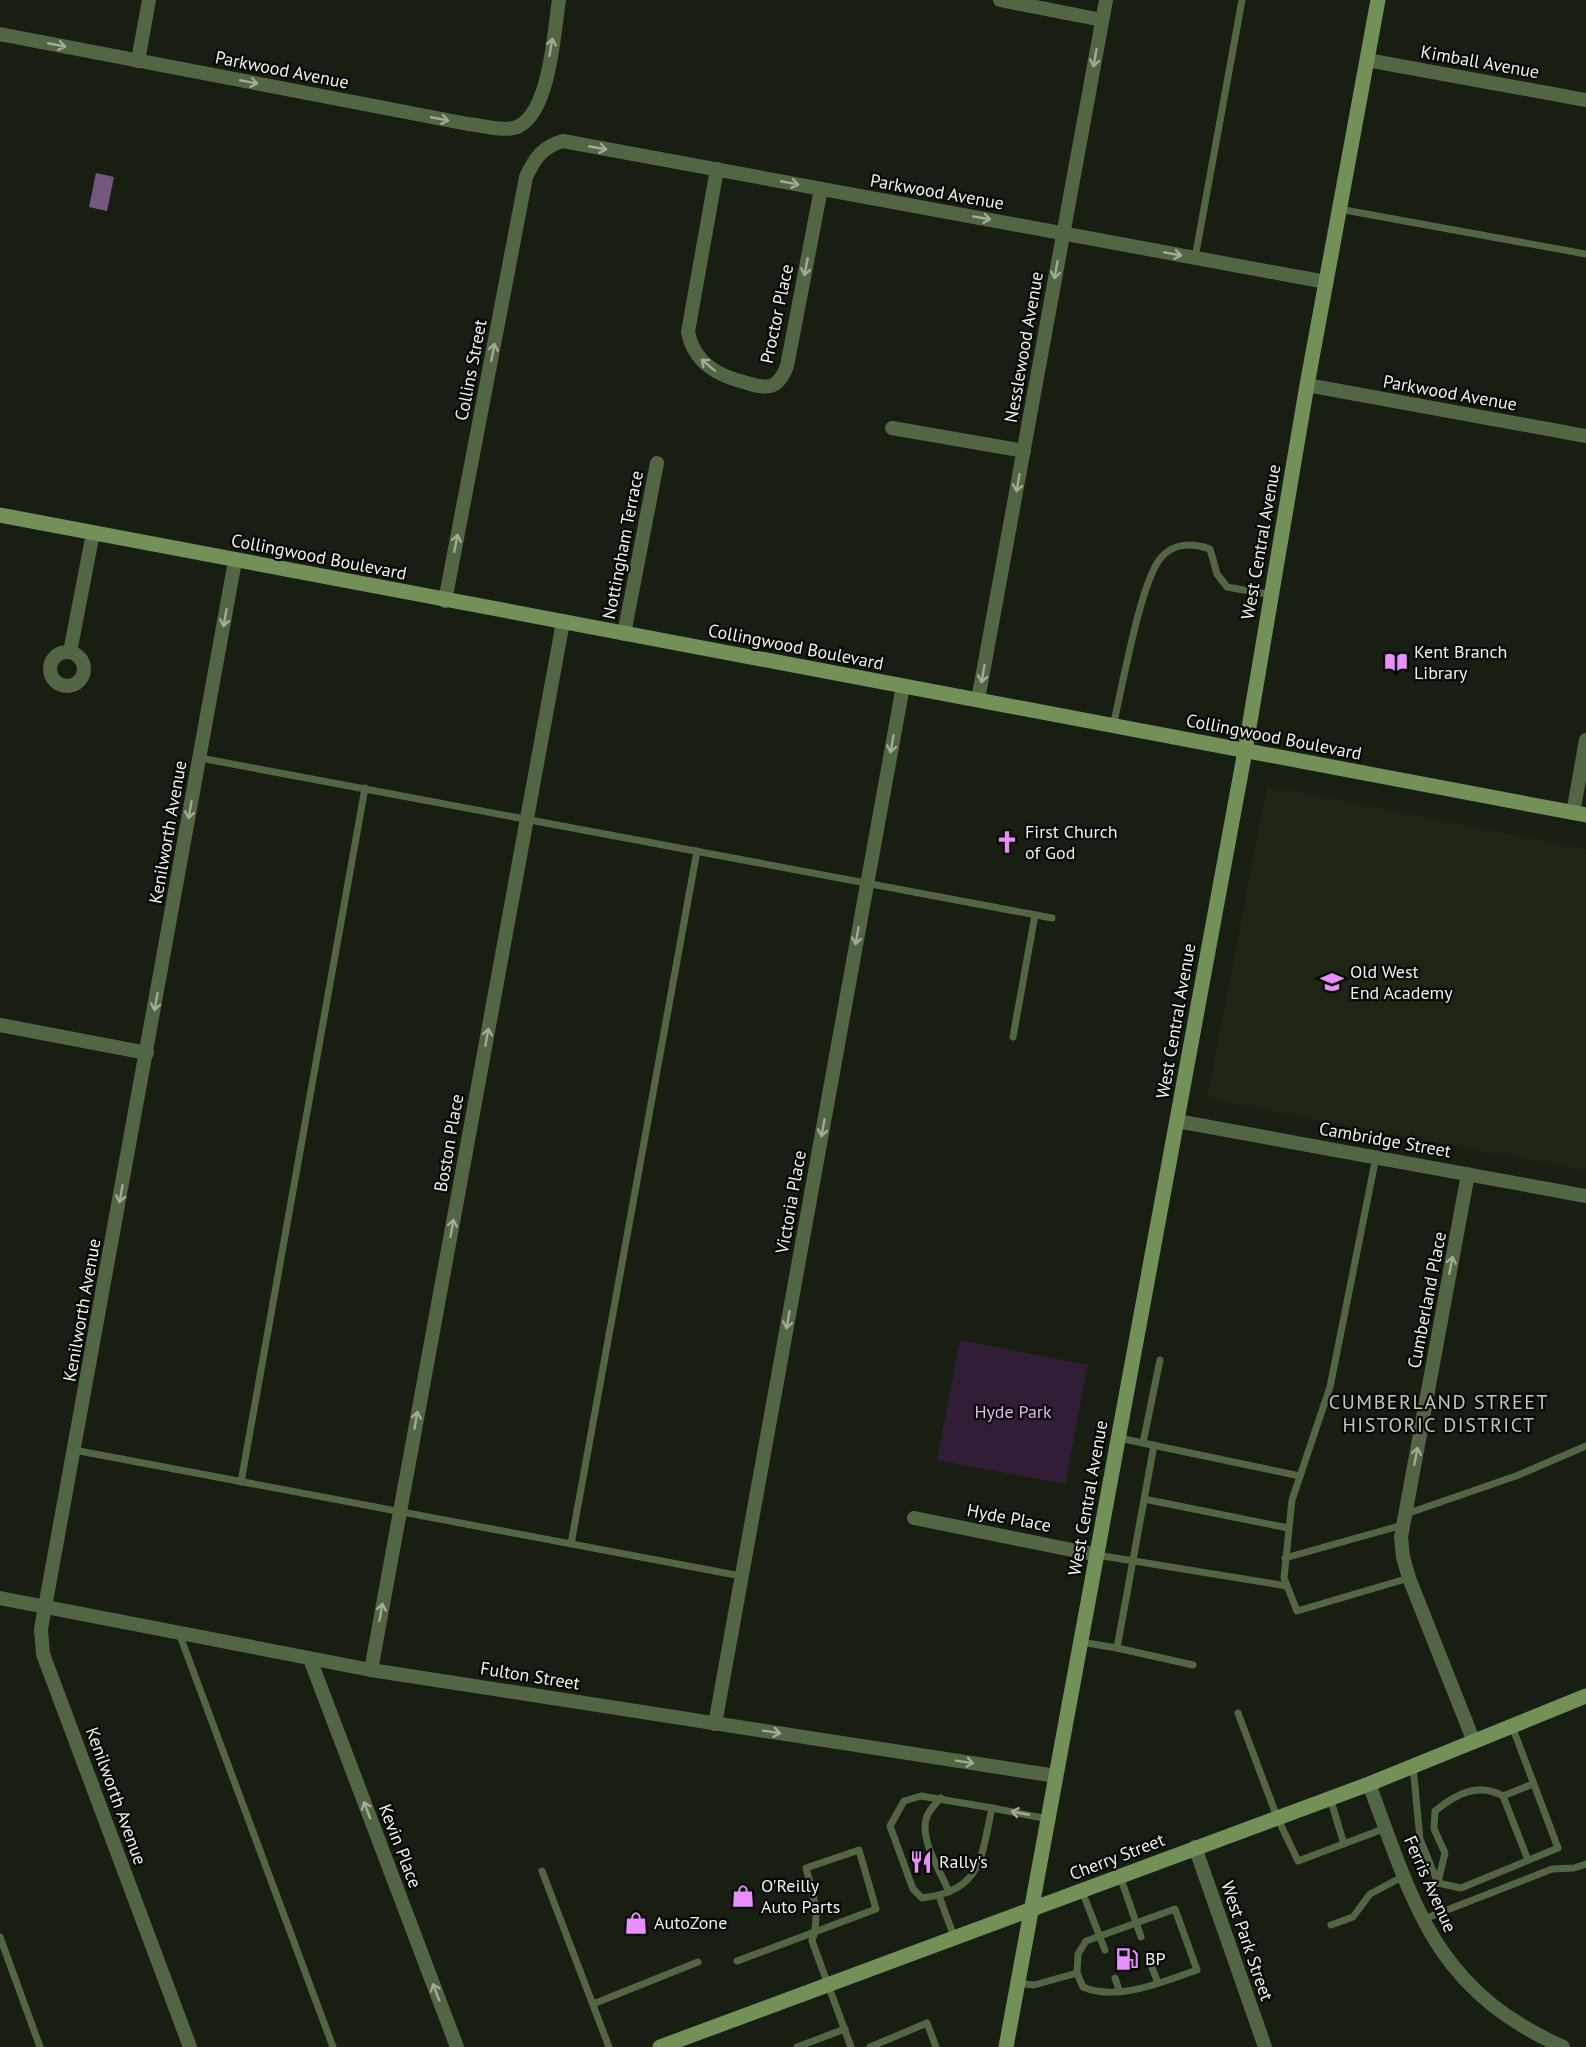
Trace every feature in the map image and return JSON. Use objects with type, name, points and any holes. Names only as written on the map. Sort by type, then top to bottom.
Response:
[{"type":"main road","name":"West Central Avenue","points":[[1006,2047],[1245,752],[1307,385],[1378,0]]},
{"type":"main road","name":"Collingwood Boulevard","points":[[0,514],[235,561],[1579,814]]},
{"type":"main road","name":"Cherry Street","points":[[660,2047],[686,2043],[829,1985],[1369,1784],[1586,1696]]},
{"type":"street","points":[[138,61],[149,0]]},
{"type":"street","name":"Parkwood Avenue","points":[[0,34],[468,124],[512,128],[526,121],[542,94],[559,0]]},
{"type":"street","points":[[1000,0],[1102,20]]},
{"type":"street","name":"Nesslewood Avenue","points":[[978,700],[1106,0]]},
{"type":"street","name":"Kimball Avenue","points":[[1367,60],[1586,100]]},
{"type":"street","name":"Parkwood Avenue","points":[[542,149],[563,141],[1326,282]]},
{"type":"street","name":"Collins Street","points":[[446,601],[526,177],[542,149]]},
{"type":"street","name":"Proctor Place","points":[[717,170],[689,318],[691,344],[706,365],[718,373],[759,386],[771,386],[778,381],[787,366],[820,189]]},
{"type":"street","name":"Parkwood Avenue","points":[[1307,385],[1586,436]]},
{"type":"street","points":[[892,428],[1024,451]]},
{"type":"street","name":"Nottingham Terrace","points":[[624,634],[657,463]]},
{"type":"street","points":[[70,652],[93,532]]},
{"type":"street","name":"Kenilworth Avenue","points":[[190,2047],[43,1653],[41,1629],[235,561]]},
{"type":"street","name":"Boston Place","points":[[371,1670],[563,622]]},
{"type":"street","name":"Victoria Place","points":[[714,1724],[903,686]]},
{"type":"street","points":[[1579,814],[1586,740]]},
{"type":"street","points":[[0,1025],[147,1053]]},
{"type":"street","name":"Cambridge Street","points":[[1177,1121],[1586,1196]]},
{"type":"street","name":"Cumberland Place","points":[[1468,1174],[1404,1520],[1403,1557],[1409,1578],[1474,1742]]},
{"type":"street","name":"Hyde Place","points":[[914,1518],[1097,1555]]},
{"type":"street","name":"Fulton Street","points":[[0,1598],[371,1670],[1056,1776]]},
{"type":"street","name":"Kevin Place","points":[[310,1659],[457,2047]]},
{"type":"street","name":"Ferris Avenue","points":[[1369,1784],[1422,1920],[1447,1960],[1481,1995],[1517,2024],[1563,2047]]},
{"type":"street","name":"West Park Street","points":[[1195,1847],[1265,2047]]},
{"type":"lane","points":[[1195,258],[1242,0]]},
{"type":"lane","points":[[1339,209],[1586,254]]},
{"type":"lane","points":[[1113,726],[1146,590],[1160,559],[1173,548],[1196,544],[1210,549],[1217,574],[1227,587],[1272,595]]},
{"type":"lane","points":[[200,758],[1052,918]]},
{"type":"lane","points":[[241,1482],[364,788]]},
{"type":"lane","points":[[571,1544],[697,851]]},
{"type":"lane","points":[[1013,1037],[1035,915]]},
{"type":"lane","points":[[1376,1157],[1330,1387],[1299,1476],[1288,1528],[1284,1578],[1294,1609],[1305,1611],[1409,1578]]},
{"type":"lane","points":[[1143,1443],[1160,1360]]},
{"type":"lane","points":[[1119,1438],[1299,1476]]},
{"type":"lane","points":[[1117,1648],[1154,1445]]},
{"type":"lane","points":[[1285,1558],[1404,1520],[1586,1446]]},
{"type":"lane","points":[[74,1450],[741,1576]]},
{"type":"lane","points":[[1144,1499],[1288,1528]]},
{"type":"lane","points":[[1097,1555],[1287,1586]]},
{"type":"lane","points":[[179,1633],[333,2047]]},
{"type":"lane","points":[[1081,1642],[1193,1665]]},
{"type":"lane","points":[[1238,1713],[1277,1817],[1298,1861],[1386,1828]]},
{"type":"lane","points":[[1438,1883],[1461,1888],[1557,1848],[1512,1726]]},
{"type":"lane","points":[[1413,1766],[1420,1839],[1438,1883]]},
{"type":"lane","points":[[1503,1796],[1533,1784]]},
{"type":"lane","points":[[1438,1883],[1445,1853],[1434,1829],[1435,1811],[1450,1799],[1473,1791],[1490,1789],[1503,1796],[1528,1860]]},
{"type":"lane","points":[[992,1808],[981,1861],[969,1881],[939,1896],[922,1898],[913,1889],[890,1826],[903,1802],[921,1796],[941,1798],[992,1808],[1048,1819]]},
{"type":"lane","points":[[941,1798],[926,1817],[925,1827],[927,1841],[950,1892]]},
{"type":"lane","points":[[1330,1798],[1344,1844]]},
{"type":"lane","points":[[737,1961],[816,1931],[876,1908],[859,1850],[806,1868],[818,1909],[816,1931],[812,1941],[851,2047]]},
{"type":"lane","points":[[1422,1920],[1551,1869],[1574,1868],[1586,1863]]},
{"type":"lane","points":[[542,1871],[609,2047]]},
{"type":"lane","points":[[1120,1876],[1141,1937]]},
{"type":"lane","points":[[1331,1925],[1353,1917],[1370,1894],[1405,1876]]},
{"type":"lane","points":[[1082,1892],[1106,1950]]},
{"type":"lane","points":[[939,1896],[955,1939]]},
{"type":"lane","points":[[1175,1909],[1197,1970],[1158,1983],[1119,1990],[1092,1991],[1083,1987],[1077,1973],[1078,1954],[1086,1941],[1100,1936],[1175,1909]]},
{"type":"lane","points":[[0,1937],[40,2047]]},
{"type":"lane","points":[[593,2004],[698,1962]]},
{"type":"lane","points":[[1151,1965],[1158,1983]]},
{"type":"lane","points":[[1018,1983],[1034,1985],[1077,1973]]},
{"type":"lane","points":[[1115,1978],[1119,1990]]},
{"type":"lane","points":[[870,2047],[927,2023],[936,2047]]},
{"type":"lane","points":[[797,2047],[844,2029]]},
{"type":"shaded area","points":[[96,173],[114,177],[107,211],[89,207]]},
{"type":"shaded area","points":[[1267,786],[1586,849],[1586,1171],[1207,1099]]},
{"type":"green space","name":"Hyde Park","points":[[960,1340],[1088,1365],[1065,1484],[937,1460]]},
{"type":"place","name":"Kent Branch Library","points":[[1396,662]]},
{"type":"place","name":"First Church of God","points":[[1007,842]]},
{"type":"place","name":"Old West End Academy","points":[[1332,982]]},
{"type":"place","name":"Rally's","points":[[921,1862]]},
{"type":"place","name":"O'Reilly Auto Parts","points":[[743,1896]]},
{"type":"place","name":"AutoZone","points":[[636,1923]]},
{"type":"place","name":"BP","points":[[1127,1959]]},
{"type":"district","name":"CUMBERLAND STREET HISTORIC DISTRICT","points":[[1439,1414]]}]
